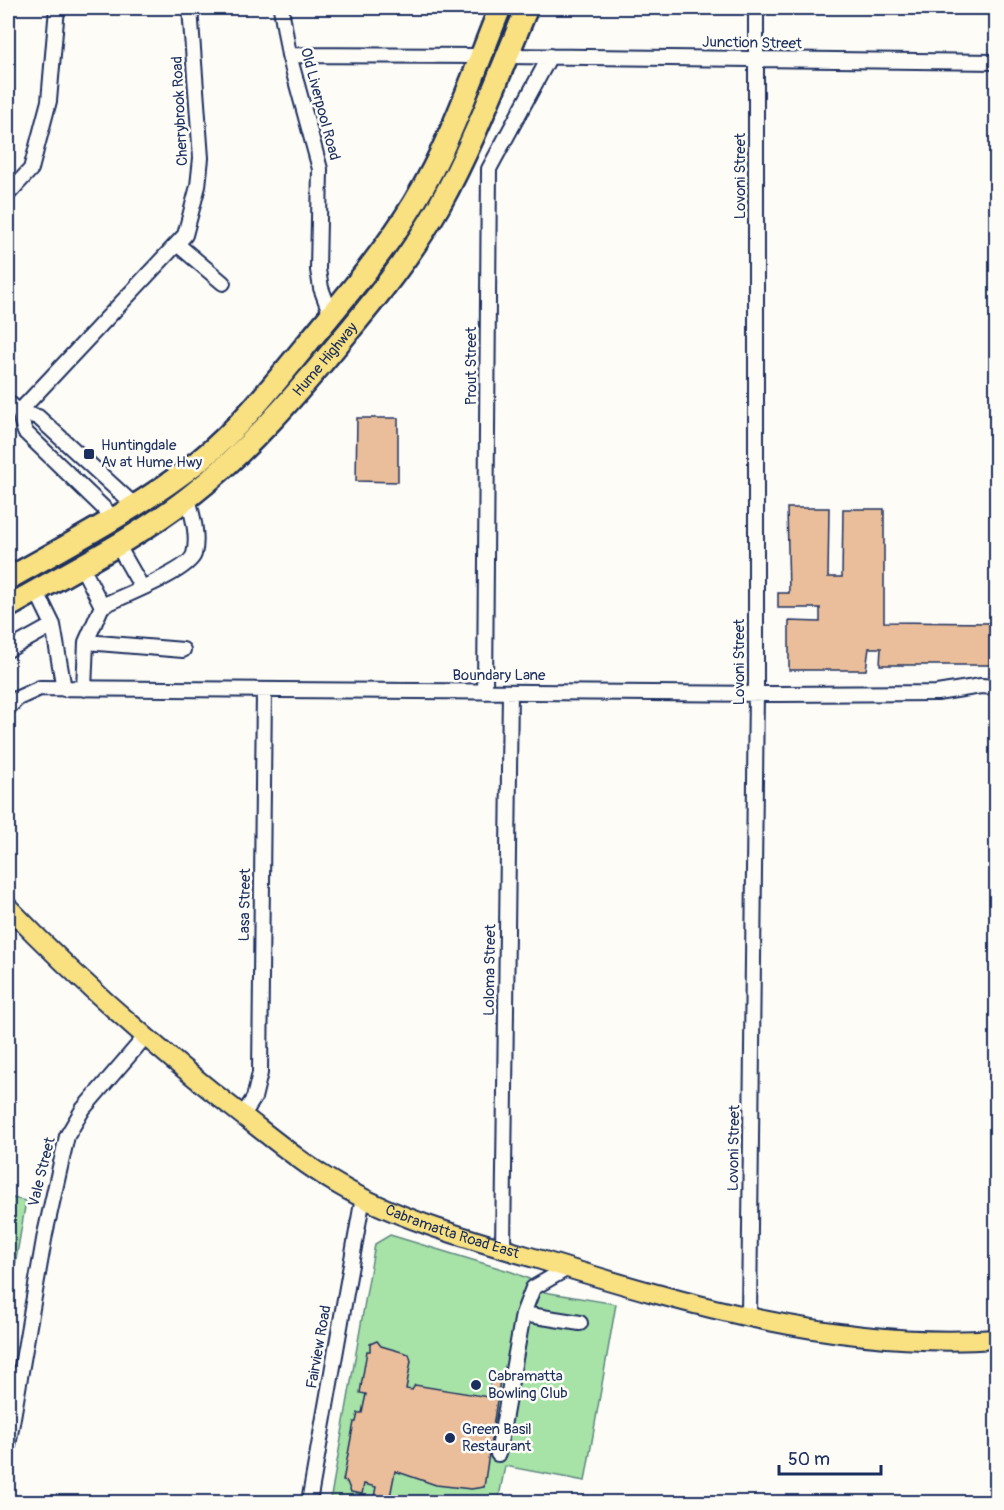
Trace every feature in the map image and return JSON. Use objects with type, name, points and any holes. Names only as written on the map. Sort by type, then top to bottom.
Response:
[{"type":"highway","name":"Hume Highway","points":[[8,579],[135,506],[202,458],[239,422],[331,315],[388,243],[416,201],[444,144],[500,8]]},
{"type":"highway","name":"Hume Highway","points":[[8,607],[81,565],[188,498],[237,455],[276,416],[398,269],[455,176],[527,8]]},
{"type":"main road","name":"Cabramatta Road East","points":[[8,907],[39,940],[145,1037],[317,1171],[363,1197],[402,1214],[503,1249],[674,1300],[749,1316],[886,1340],[926,1342],[996,1338]]},
{"type":"street","points":[[8,194],[31,169],[49,101],[57,8]]},
{"type":"street","name":"Cherrybrook Road","points":[[19,412],[185,235],[198,186],[201,158],[190,8]]},
{"type":"street","name":"Old Liverpool Road","points":[[281,8],[289,55],[311,127],[320,169],[318,270],[331,315]]},
{"type":"street","name":"Lovoni Street","points":[[749,1316],[756,692],[756,8]]},
{"type":"street","points":[[289,55],[480,56]]},
{"type":"street","name":"Junction Street","points":[[507,56],[996,62]]},
{"type":"street","name":"Prout Street","points":[[485,692],[489,169],[550,56]]},
{"type":"street","points":[[177,244],[223,283]]},
{"type":"street","points":[[8,402],[19,412],[38,417],[135,506]]},
{"type":"street","points":[[19,412],[25,432],[115,519]]},
{"type":"street","points":[[84,689],[86,642],[102,606],[183,567],[194,555],[193,516],[188,498]]},
{"type":"street","points":[[117,543],[141,586]]},
{"type":"street","points":[[81,565],[102,606]]},
{"type":"street","points":[[36,590],[53,625],[64,689]]},
{"type":"street","points":[[8,650],[53,625]]},
{"type":"street","points":[[86,642],[183,650]]},
{"type":"street","name":"Boundary Lane","points":[[8,706],[18,698],[40,688],[937,693],[996,687]]},
{"type":"street","name":"Lasa Street","points":[[243,1115],[254,1098],[261,1073],[264,691]]},
{"type":"street","name":"Loloma Street","points":[[503,1249],[510,692]]},
{"type":"street","name":"Vale Street","points":[[8,1446],[45,1234],[65,1144],[83,1109],[145,1037]]},
{"type":"street","name":"Fairview Road","points":[[309,1503],[363,1197]]},
{"type":"street","points":[[498,1454],[523,1314],[533,1288],[568,1268]]},
{"type":"street","points":[[523,1314],[580,1323]]},
{"type":"green space","points":[[8,1197],[26,1201],[8,1307]]},
{"type":"green space","name":"Cabramatta Bowling Club","points":[[390,1235],[512,1272],[529,1279],[544,1292],[616,1304],[585,1481],[505,1466],[498,1502],[330,1502],[375,1244]]},
{"type":"building","points":[[357,418],[398,418],[398,482],[356,481]]},
{"type":"building","points":[[787,508],[829,508],[828,577],[842,577],[843,509],[884,509],[884,622],[991,623],[991,665],[880,665],[881,648],[869,648],[866,670],[789,670],[789,621],[820,622],[820,608],[778,608],[778,593],[789,593]]},
{"type":"building","points":[[377,1341],[381,1346],[409,1354],[411,1361],[406,1389],[412,1390],[415,1385],[488,1397],[491,1379],[500,1380],[484,1487],[471,1489],[436,1485],[395,1471],[389,1502],[373,1502],[376,1487],[364,1484],[362,1494],[351,1492],[347,1482],[343,1481],[354,1422],[356,1422],[358,1413],[362,1413],[366,1394],[360,1393],[367,1351],[370,1351],[370,1344]]},
{"type":"place","name":"Huntingdale Av at Hume Hwy","points":[[89,454]]},
{"type":"place","name":"Cabramatta Bowling Club","points":[[476,1385]]},
{"type":"place","name":"Green Basil Restaurant","points":[[450,1438]]}]
